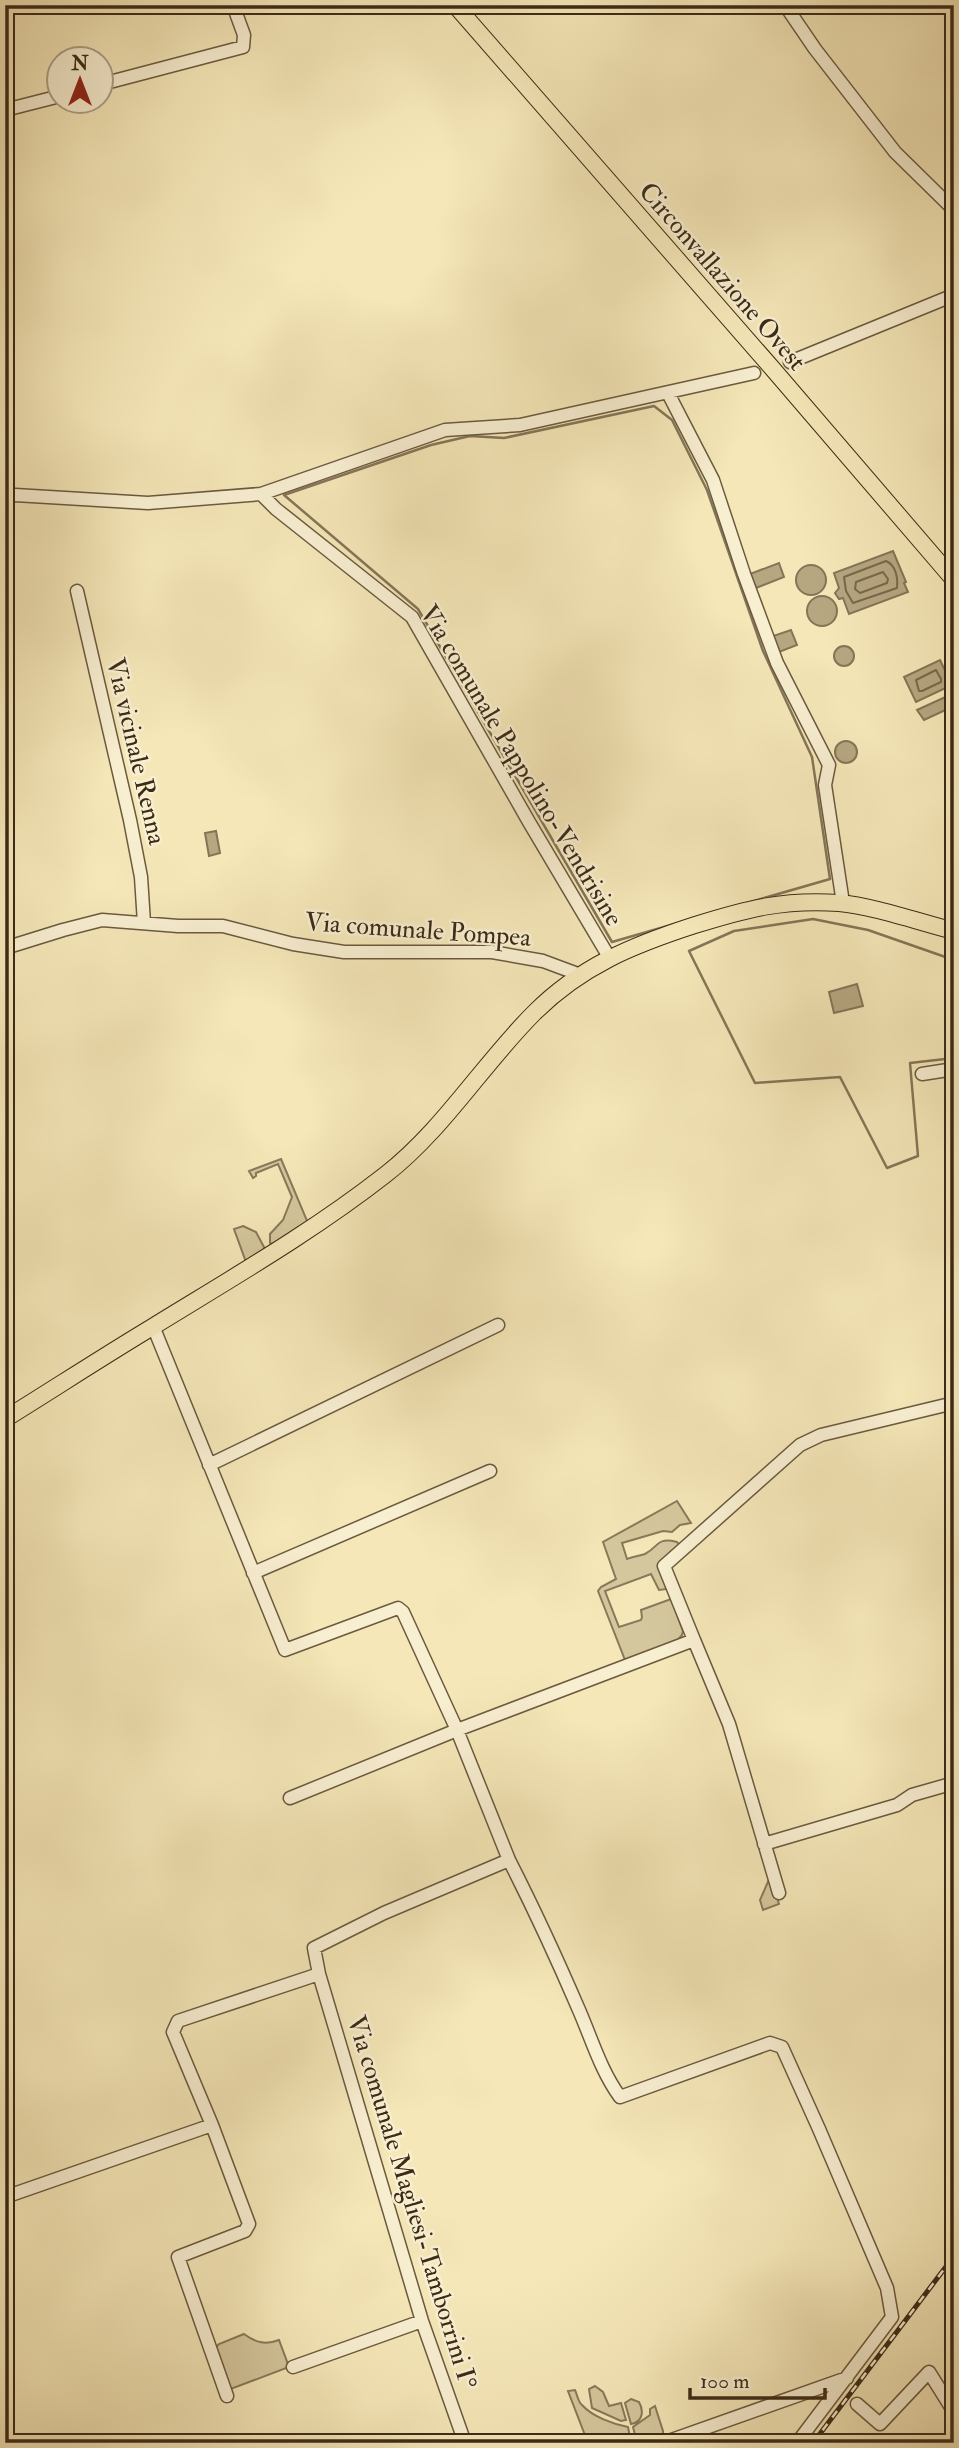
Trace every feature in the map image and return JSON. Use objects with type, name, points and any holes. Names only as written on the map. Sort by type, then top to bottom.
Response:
[{"type":"main road","name":"Circonvallazione Ovest","points":[[455,5],[954,580]]},
{"type":"main road","points":[[5,1419],[242,1274],[395,1167],[454,1106],[520,1027],[578,974],[609,957],[673,932],[753,907],[785,902],[843,903],[954,931]]},
{"type":"street","points":[[116,80],[243,47],[244,35],[233,5]]},
{"type":"street","points":[[785,5],[815,49],[895,152],[954,210]]},
{"type":"street","points":[[5,110],[46,100]]},
{"type":"street","points":[[790,362],[954,295]]},
{"type":"street","points":[[5,497],[15,495],[148,503],[261,494],[445,430],[520,425],[754,373]]},
{"type":"street","points":[[668,393],[713,480],[777,663],[829,765],[825,785],[843,903]]},
{"type":"street","name":"Via comunale Pappolino-Vendrisine","points":[[261,494],[276,509],[412,617],[609,957]]},
{"type":"street","name":"Via vicinale Renna","points":[[77,591],[130,820],[141,877],[144,923]]},
{"type":"street","name":"Via comunale Pompea","points":[[5,948],[102,920],[223,926],[293,944],[344,952],[492,952],[543,961],[578,974]]},
{"type":"street","points":[[922,1074],[954,1069]]},
{"type":"street","points":[[209,1465],[498,1325]]},
{"type":"street","points":[[153,1326],[285,1650],[398,1608],[403,1612],[457,1730],[509,1860],[549,1941],[594,2043],[606,2078],[620,2097],[770,2043],[782,2047],[887,2288],[892,2318],[797,2443]]},
{"type":"street","points":[[779,1894],[729,1724],[664,1566],[800,1445],[821,1435],[954,1403]]},
{"type":"street","points":[[253,1573],[490,1471]]},
{"type":"street","points":[[290,1798],[457,1730],[694,1640]]},
{"type":"street","points":[[764,1844],[897,1805],[912,1795],[954,1783]]},
{"type":"street","points":[[227,2396],[178,2257],[245,2231],[249,2224],[173,2032],[178,2021],[319,1974],[314,1948],[384,1913],[509,1860]]},
{"type":"street","name":"Via comunale Magliesi-Tamborrini I°","points":[[319,1974],[422,2321],[465,2443]]},
{"type":"street","points":[[5,2197],[212,2125]]},
{"type":"street","points":[[293,2367],[422,2321]]},
{"type":"street","points":[[858,2404],[880,2424],[929,2372],[954,2412]]},
{"type":"street","points":[[663,2443],[847,2378]]},
{"type":"shaded area","points":[[281,1159],[308,1223],[274,1245],[270,1243],[270,1234],[283,1220],[292,1197],[278,1164],[256,1173],[253,1178],[249,1171]]},
{"type":"shaded area","points":[[243,1226],[256,1232],[265,1249],[246,1262],[234,1229]]},
{"type":"shaded area","points":[[677,1501],[691,1523],[680,1525],[672,1532],[663,1531],[622,1543],[627,1559],[645,1554],[662,1541],[677,1542],[680,1546],[658,1565],[667,1589],[659,1590],[651,1574],[605,1591],[619,1627],[641,1620],[641,1610],[671,1599],[683,1631],[682,1635],[677,1641],[625,1660],[598,1591],[616,1579],[603,1542]]},
{"type":"shaded area","points":[[770,1877],[779,1904],[763,1910],[760,1900]]},
{"type":"shaded area","points":[[244,2334],[261,2342],[279,2340],[289,2367],[228,2390],[215,2348]]},
{"type":"shaded area","points":[[595,2386],[603,2392],[609,2406],[621,2403],[626,2420],[621,2421],[592,2408],[589,2389]]},
{"type":"shaded area","points":[[575,2390],[581,2404],[592,2413],[628,2427],[630,2437],[627,2443],[588,2443],[568,2391]]},
{"type":"shaded area","points":[[631,2399],[639,2402],[642,2412],[640,2419],[631,2424],[625,2403]]},
{"type":"shaded area","points":[[655,2406],[663,2438],[640,2443],[633,2427],[650,2415],[650,2409]]},
{"type":"water","points":[[893,551],[908,592],[849,614],[843,598],[839,599],[835,593],[839,588],[834,573]]},
{"type":"water","points":[[779,563],[784,577],[756,588],[750,574]]},
{"type":"water","points":[[811,565],[822,569],[826,580],[822,591],[811,595],[800,591],[796,580],[800,569]]},
{"type":"water","points":[[822,596],[833,600],[837,611],[833,622],[822,626],[811,622],[807,611],[811,600]]},
{"type":"water","points":[[791,630],[797,645],[779,652],[773,636]]},
{"type":"water","points":[[844,646],[851,649],[854,656],[851,663],[844,666],[837,663],[834,656],[837,649]]},
{"type":"water","points":[[940,660],[952,685],[916,702],[904,677]]},
{"type":"water","points":[[954,693],[954,706],[924,720],[917,710]]},
{"type":"water","points":[[846,741],[854,744],[857,752],[854,760],[846,763],[838,760],[835,752],[838,744]]},
{"type":"water","points":[[216,831],[220,853],[209,856],[205,833]]},
{"type":"water","points":[[857,984],[863,1006],[834,1013],[829,992]]},
{"type":"waterway","points":[[654,406],[672,420],[707,490],[763,651],[812,757],[830,879],[612,942],[418,609],[284,495],[431,445],[470,436],[504,438],[654,406]]},
{"type":"waterway","points":[[954,960],[868,930],[813,919],[734,931],[689,951],[755,1083],[840,1077],[887,1168],[918,1156],[910,1063],[954,1058]]},
{"type":"railway","points":[[813,2443],[954,2256]]}]
